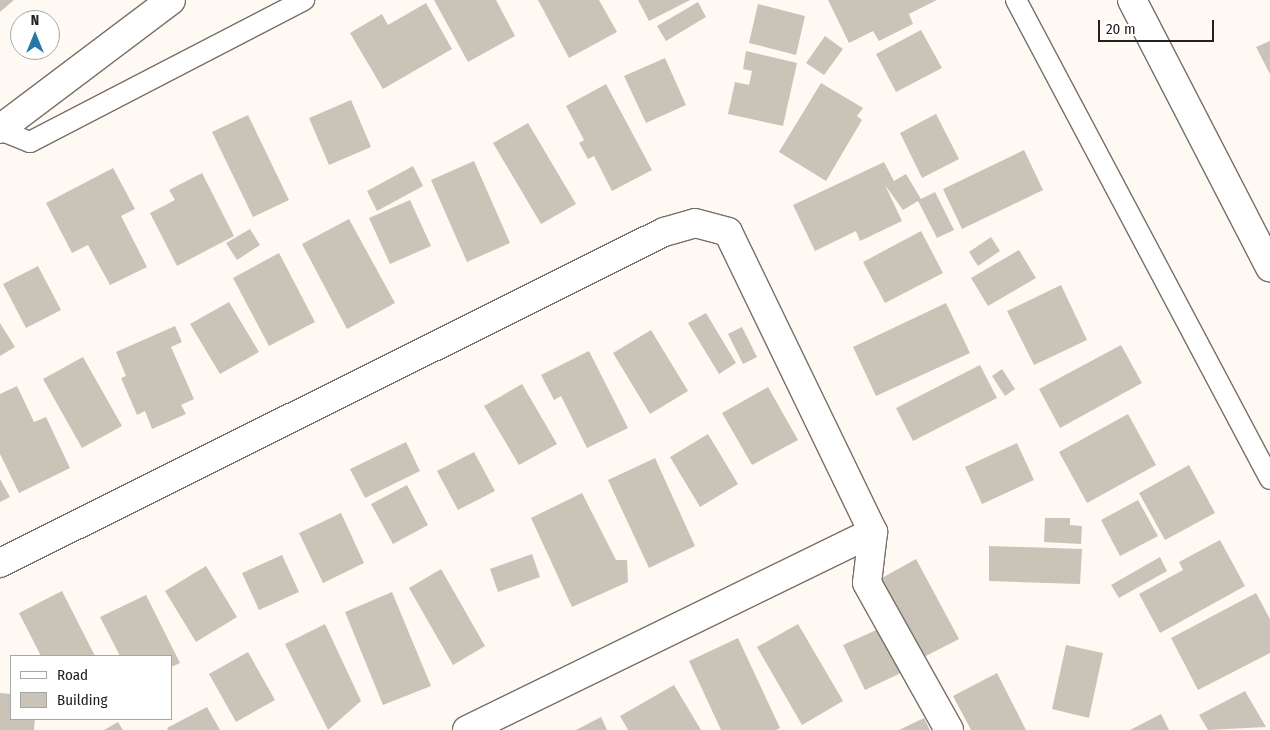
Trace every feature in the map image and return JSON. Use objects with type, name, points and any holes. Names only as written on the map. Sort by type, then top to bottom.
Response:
[{"type":"street","points":[[0,129],[171,0]]},
{"type":"street","points":[[1132,0],[1270,267]]},
{"type":"street","points":[[0,563],[664,232],[695,224],[728,232],[873,532],[867,583],[949,730]]},
{"type":"street","points":[[467,730],[873,532]]},
{"type":"lane","points":[[0,129],[30,142],[304,0]]},
{"type":"lane","points":[[1016,0],[1270,479]]},
{"type":"building","points":[[0,0],[14,0],[0,12]]},
{"type":"building","points":[[434,0],[496,0],[515,36],[468,62]]},
{"type":"building","points":[[538,0],[599,0],[617,32],[569,58]]},
{"type":"building","points":[[638,0],[690,0],[649,21]]},
{"type":"building","points":[[828,0],[937,0],[909,14],[913,24],[879,41],[873,31],[849,43]]},
{"type":"building","points":[[698,2],[706,17],[666,41],[657,26]]},
{"type":"building","points":[[426,3],[452,49],[383,89],[350,33],[382,14],[388,25]]},
{"type":"building","points":[[758,4],[805,16],[796,55],[749,43]]},
{"type":"building","points":[[921,30],[942,68],[896,92],[876,54]]},
{"type":"building","points":[[825,36],[843,49],[824,75],[806,63]]},
{"type":"building","points":[[1270,41],[1270,74],[1256,47]]},
{"type":"building","points":[[746,51],[797,63],[783,126],[728,114],[735,82],[749,85],[752,71],[743,69]]},
{"type":"building","points":[[665,58],[686,105],[646,123],[624,76]]},
{"type":"building","points":[[821,83],[863,108],[857,116],[862,120],[826,181],[779,152]]},
{"type":"building","points":[[606,84],[652,170],[612,191],[594,156],[588,159],[579,143],[584,140],[566,106]]},
{"type":"building","points":[[351,100],[371,147],[329,165],[309,118]]},
{"type":"building","points":[[936,114],[959,159],[922,178],[900,133]]},
{"type":"building","points":[[248,115],[289,200],[253,217],[212,132]]},
{"type":"building","points":[[528,123],[576,204],[541,224],[493,143]]},
{"type":"building","points":[[1024,150],[1043,190],[962,229],[943,189]]},
{"type":"building","points":[[474,161],[510,243],[467,262],[431,180]]},
{"type":"building","points":[[884,162],[894,181],[906,174],[921,199],[935,192],[954,230],[937,238],[918,201],[903,210],[885,185],[902,221],[860,241],[856,231],[815,251],[793,205]]},
{"type":"building","points":[[413,166],[423,186],[377,211],[367,191]]},
{"type":"building","points":[[113,168],[135,209],[121,216],[147,267],[110,285],[88,245],[72,253],[46,203]]},
{"type":"building","points":[[202,173],[234,236],[177,266],[150,213],[175,200],[169,190]]},
{"type":"building","points":[[410,200],[431,246],[390,264],[369,218]]},
{"type":"building","points":[[349,219],[395,303],[347,329],[302,244]]},
{"type":"building","points":[[250,229],[260,245],[237,260],[226,243]]},
{"type":"building","points":[[921,231],[943,273],[885,303],[863,262]]},
{"type":"building","points":[[991,237],[1000,251],[978,266],[969,252]]},
{"type":"building","points":[[1019,250],[1036,278],[988,306],[971,278]]},
{"type":"building","points":[[279,253],[315,322],[269,346],[233,278]]},
{"type":"building","points":[[38,266],[61,310],[26,328],[3,284]]},
{"type":"building","points":[[1061,285],[1087,340],[1034,365],[1007,311]]},
{"type":"building","points":[[229,302],[259,352],[220,374],[190,324]]},
{"type":"building","points":[[946,303],[970,353],[876,396],[853,347]]},
{"type":"building","points":[[706,313],[736,363],[719,374],[688,323]]},
{"type":"building","points":[[0,323],[15,347],[0,356]]},
{"type":"building","points":[[175,326],[182,342],[171,347],[194,399],[181,405],[186,414],[152,429],[145,411],[137,415],[121,378],[126,376],[116,352]]},
{"type":"building","points":[[742,327],[757,357],[743,364],[728,334]]},
{"type":"building","points":[[651,330],[688,391],[650,414],[613,353]]},
{"type":"building","points":[[1121,345],[1142,383],[1060,428],[1039,389]]},
{"type":"building","points":[[589,351],[628,428],[587,448],[561,396],[554,400],[541,375]]},
{"type":"building","points":[[83,357],[122,426],[82,448],[43,379]]},
{"type":"building","points":[[980,365],[997,398],[913,441],[896,408]]},
{"type":"building","points":[[1002,369],[1015,389],[1005,396],[992,376]]},
{"type":"building","points":[[522,384],[557,444],[519,465],[484,406]]},
{"type":"building","points":[[17,386],[34,422],[46,417],[70,468],[19,493],[0,454],[0,394]]},
{"type":"building","points":[[768,387],[798,440],[752,465],[722,413]]},
{"type":"building","points":[[1128,414],[1156,465],[1087,503],[1059,452]]},
{"type":"building","points":[[708,434],[738,484],[700,507],[670,457]]},
{"type":"building","points":[[406,442],[420,471],[365,498],[350,469]]},
{"type":"building","points":[[1017,443],[1034,480],[982,504],[965,467]]},
{"type":"building","points":[[474,452],[495,491],[458,510],[437,471]]},
{"type":"building","points":[[655,458],[695,546],[649,568],[608,480]]},
{"type":"building","points":[[1189,465],[1215,513],[1165,540],[1139,493]]},
{"type":"building","points":[[0,479],[10,497],[0,502]]},
{"type":"building","points":[[407,485],[428,525],[393,544],[371,504]]},
{"type":"building","points":[[582,493],[616,560],[627,560],[628,582],[572,607],[531,518]]},
{"type":"building","points":[[1138,500],[1158,536],[1120,556],[1101,520]]},
{"type":"building","points":[[341,513],[364,563],[323,583],[299,533]]},
{"type":"building","points":[[1045,518],[1070,518],[1070,525],[1082,526],[1081,544],[1044,542]]},
{"type":"building","points":[[1220,540],[1245,586],[1160,633],[1139,594],[1183,570],[1179,562]]},
{"type":"building","points":[[989,546],[1082,549],[1080,584],[989,581]]},
{"type":"building","points":[[532,554],[540,577],[498,592],[490,569]]},
{"type":"building","points":[[282,555],[299,592],[259,610],[242,573]]},
{"type":"building","points":[[1160,557],[1167,571],[1119,598],[1111,585]]},
{"type":"building","points":[[916,559],[959,639],[922,658],[880,579]]},
{"type":"building","points":[[206,566],[237,617],[196,642],[165,591]]},
{"type":"building","points":[[441,569],[485,646],[453,665],[409,588]]},
{"type":"building","points":[[62,591],[94,655],[40,655],[19,613]]},
{"type":"building","points":[[392,592],[431,686],[383,705],[345,612]]},
{"type":"building","points":[[1256,593],[1270,619],[1270,653],[1198,690],[1171,638]]},
{"type":"building","points":[[146,595],[180,663],[172,667],[172,655],[119,655],[100,617]]},
{"type":"building","points":[[325,624],[361,701],[328,730],[285,644]]},
{"type":"building","points":[[798,624],[843,701],[802,725],[757,647]]},
{"type":"building","points":[[883,627],[905,671],[865,690],[843,645]]},
{"type":"building","points":[[738,638],[780,728],[776,730],[721,730],[689,661]]},
{"type":"building","points":[[1066,645],[1103,653],[1089,718],[1052,709]]},
{"type":"building","points":[[248,652],[275,700],[236,722],[209,674]]},
{"type":"building","points":[[997,673],[1026,730],[971,730],[953,696]]},
{"type":"building","points":[[674,685],[701,730],[628,730],[620,716]]},
{"type":"building","points":[[1245,691],[1266,727],[1208,730],[1199,715]]},
{"type":"building","points":[[0,693],[10,694],[10,720],[35,720],[34,730],[0,730]]},
{"type":"building","points":[[207,707],[220,730],[168,730],[167,728]]},
{"type":"building","points":[[1161,714],[1169,730],[1130,730]]},
{"type":"building","points":[[601,717],[607,730],[576,730]]},
{"type":"building","points":[[924,718],[930,730],[899,730]]},
{"type":"building","points":[[118,722],[123,730],[104,730]]}]
